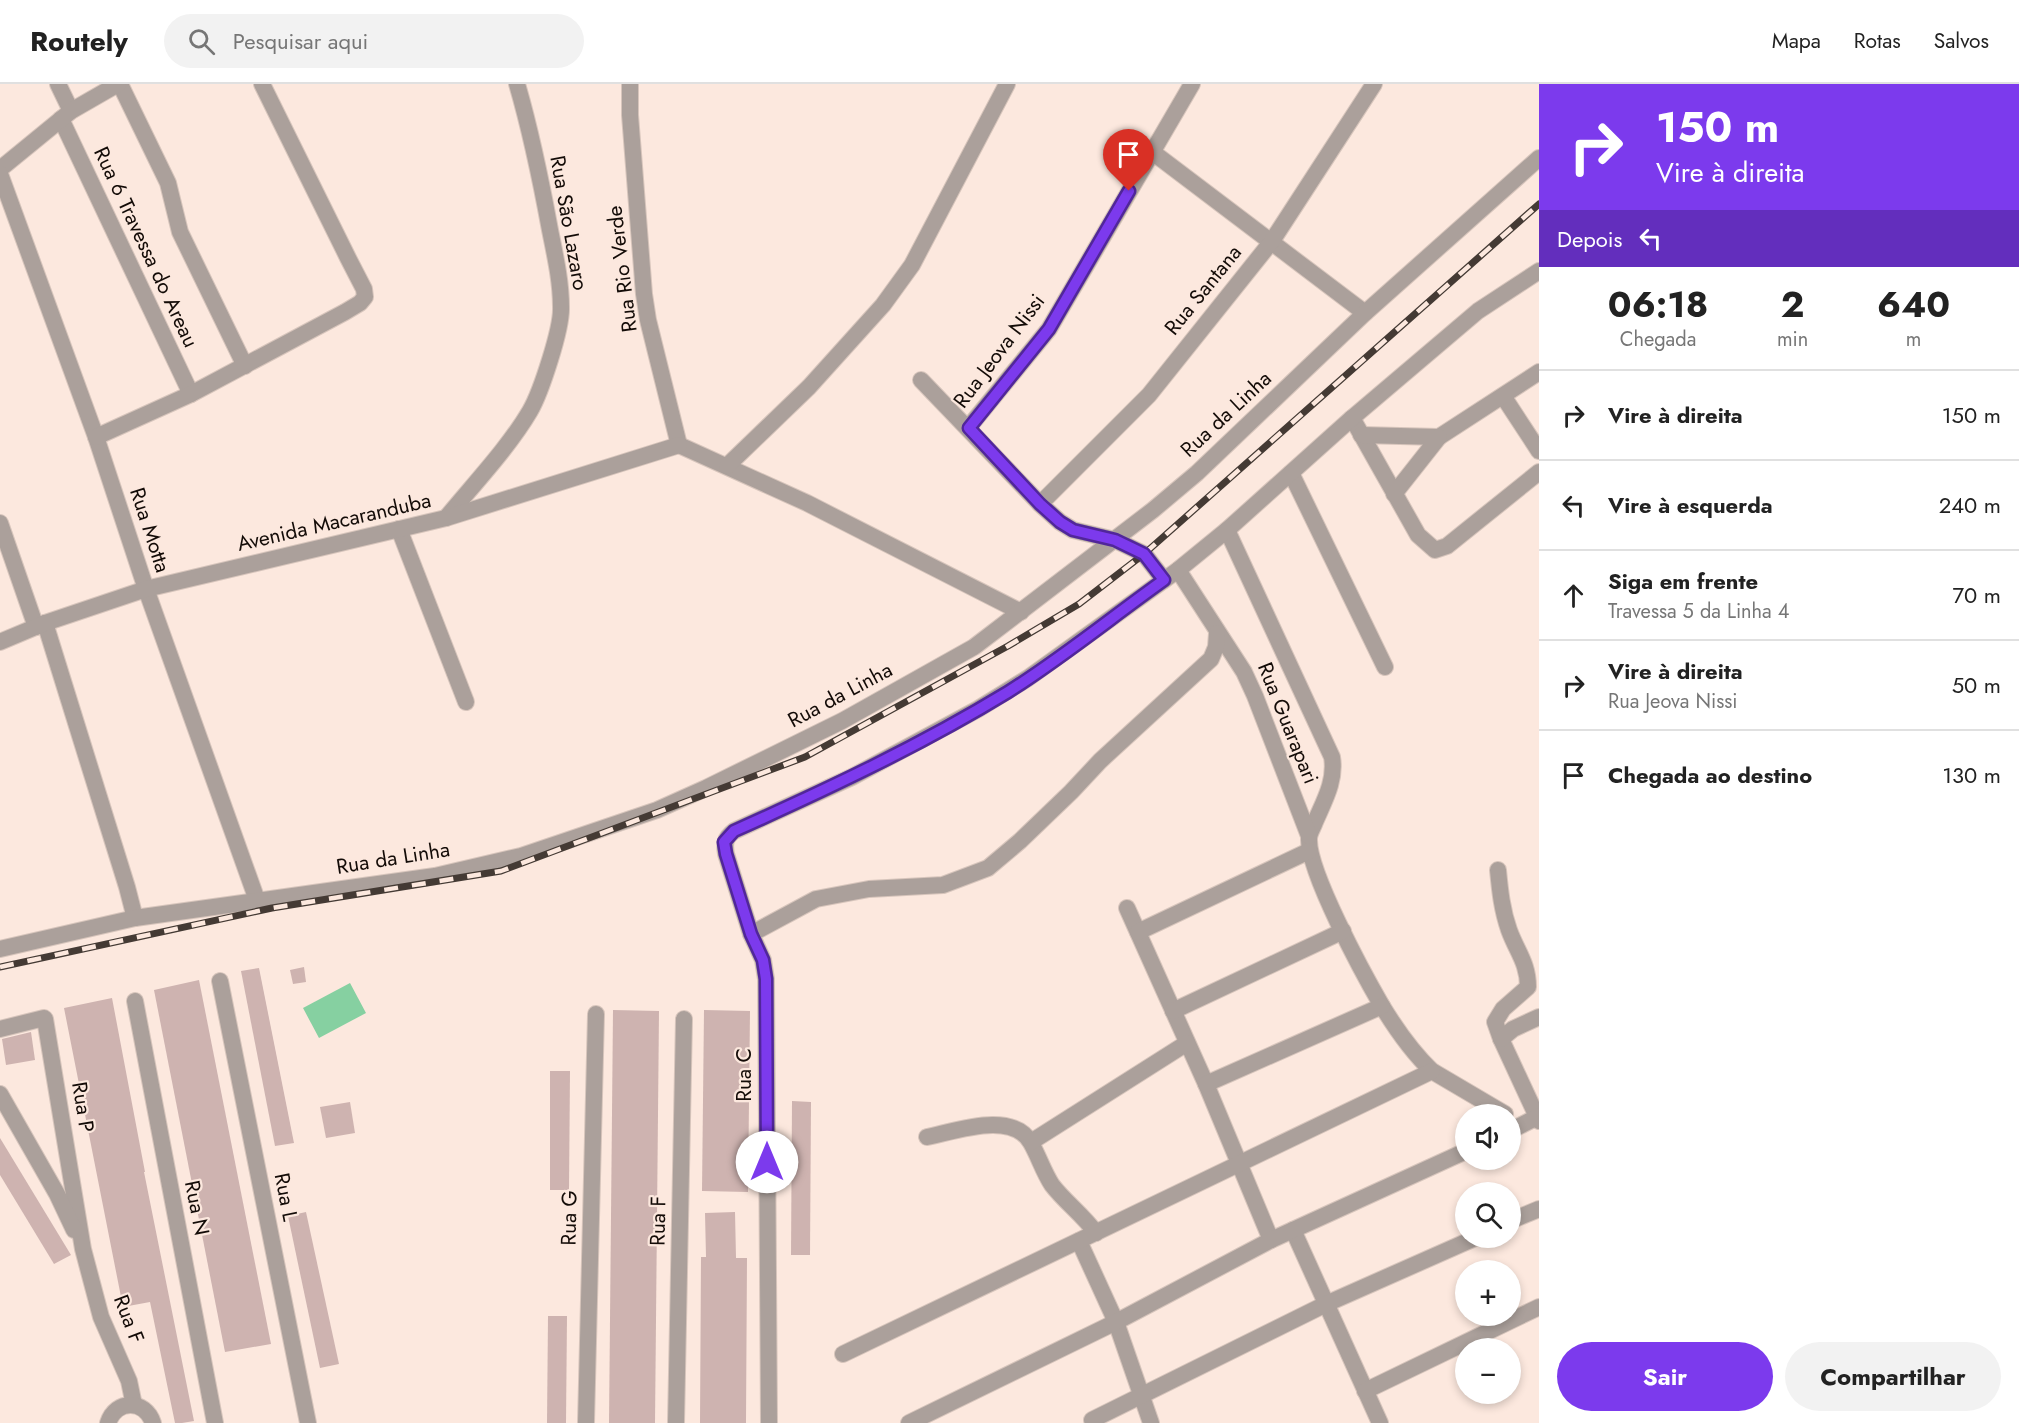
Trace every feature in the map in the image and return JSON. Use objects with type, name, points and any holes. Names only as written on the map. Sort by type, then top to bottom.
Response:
[{"type":"street","name":"Rua 6 Travessa do Areau","points":[[58,84],[66,115],[191,394]]},
{"type":"street","points":[[0,169],[66,115],[119,84],[165,176],[180,232],[244,366]]},
{"type":"street","points":[[96,437],[191,394],[345,312],[365,297],[354,268],[262,84]]},
{"type":"street","name":"Rua São Lazaro","points":[[446,518],[531,409],[538,394],[560,320],[561,308],[556,262],[543,193],[517,84]]},
{"type":"street","name":"Rua Rio Verde","points":[[630,84],[644,294],[679,445]]},
{"type":"street","points":[[727,466],[809,387],[883,305],[912,265],[1007,84]]},
{"type":"street","name":"Rua Jeova Nissi","points":[[969,428],[1049,329],[1192,84]]},
{"type":"street","name":"Rua Santana","points":[[1040,504],[1149,395],[1272,241],[1374,84]]},
{"type":"street","points":[[1151,151],[1365,313]]},
{"type":"street","name":"Rua da Linha","points":[[0,949],[135,918],[435,876],[521,856],[657,810],[842,721],[974,646],[1115,540],[1197,473],[1365,313],[1539,158]]},
{"type":"street","name":"Rua Motta","points":[[0,174],[96,437],[146,589],[257,900]]},
{"type":"street","points":[[1171,575],[1227,530],[1352,417],[1478,311],[1539,271]]},
{"type":"street","points":[[1394,494],[1438,437],[1539,372]]},
{"type":"street","name":"Rua Guarapari","points":[[921,380],[1060,522],[1073,530],[1115,540],[1144,554],[1171,575],[1217,633],[1238,660],[1256,696],[1329,902],[1382,1006],[1415,1052],[1432,1071],[1488,1104]]},
{"type":"street","points":[[1503,396],[1539,450]]},
{"type":"street","points":[[1352,417],[1394,494],[1424,542],[1435,550],[1447,546],[1539,472]]},
{"type":"street","points":[[1361,435],[1438,437]]},
{"type":"street","points":[[679,445],[807,503],[1021,612]]},
{"type":"street","name":"Avenida Macaranduba","points":[[0,642],[40,625],[146,589],[446,518],[679,445]]},
{"type":"street","points":[[1291,473],[1385,667]]},
{"type":"street","points":[[0,523],[40,625],[124,878],[135,918]]},
{"type":"street","points":[[399,529],[466,702]]},
{"type":"street","points":[[1138,932],[1309,844],[1331,783],[1332,757],[1227,530]]},
{"type":"street","name":"Rua C","points":[[770,1423],[766,979],[763,960],[751,934],[724,842],[734,831],[852,777],[993,700],[1028,678],[1171,575]]},
{"type":"street","points":[[751,934],[816,899],[869,889],[943,885],[988,868],[1028,833],[1100,761],[1211,659],[1216,648],[1217,633]]},
{"type":"street","points":[[1498,870],[1500,900],[1510,931],[1528,972],[1528,987],[1503,1009],[1495,1022],[1527,1121]]},
{"type":"street","points":[[1127,908],[1206,1084],[1271,1240]]},
{"type":"street","points":[[1173,1011],[1343,931]]},
{"type":"street","name":"Rua L","points":[[220,981],[308,1423]]},
{"type":"street","name":"Rua N","points":[[135,1001],[215,1423]]},
{"type":"street","points":[[1206,1084],[1382,1006]]},
{"type":"street","name":"Rua G","points":[[586,1423],[596,1014]]},
{"type":"street","points":[[1501,1039],[1513,1029],[1539,1017]]},
{"type":"street","name":"Rua P","points":[[0,1029],[45,1019],[83,1249]]},
{"type":"street","name":"Rua F","points":[[676,1423],[684,1019]]},
{"type":"street","points":[[1031,1142],[1187,1043]]},
{"type":"street","points":[[843,1354],[1432,1071]]},
{"type":"street","points":[[0,1094],[57,1194],[83,1249]]},
{"type":"street","points":[[927,1137],[983,1125],[1009,1125],[1023,1133],[1031,1142],[1042,1169],[1053,1185],[1096,1233]]},
{"type":"street","points":[[909,1423],[1116,1322],[1271,1240],[1455,1156]]},
{"type":"street","points":[[1521,1216],[1539,1209]]},
{"type":"street","points":[[1293,1230],[1380,1423]]},
{"type":"street","points":[[1079,1241],[1116,1322],[1151,1423]]},
{"type":"street","points":[[1092,1420],[1326,1304],[1455,1247]]},
{"type":"street","name":"Rua F","points":[[83,1249],[101,1317],[129,1381],[134,1405]]},
{"type":"street","points":[[1365,1390],[1539,1307]]},
{"type":"street","points":[[108,1423],[115,1410],[127,1405],[134,1405],[145,1410],[153,1423]]},
{"type":"green space","points":[[350,983],[366,1013],[319,1038],[303,1008]]},
{"type":"building","points":[[304,967],[306,982],[293,984],[290,970]]},
{"type":"building","points":[[259,968],[294,1143],[275,1146],[241,971]]},
{"type":"building","points":[[199,980],[271,1344],[225,1352],[154,990]]},
{"type":"building","points":[[112,998],[194,1421],[175,1423],[150,1302],[123,1307],[64,1008]]},
{"type":"building","points":[[613,1010],[659,1011],[655,1423],[609,1423]]},
{"type":"building","points":[[704,1010],[750,1011],[748,1192],[702,1191]]},
{"type":"building","points":[[31,1032],[35,1060],[6,1065],[2,1039]]},
{"type":"building","points":[[550,1071],[570,1071],[569,1190],[550,1190]]},
{"type":"building","points":[[792,1101],[811,1102],[810,1255],[791,1255]]},
{"type":"building","points":[[350,1102],[355,1133],[326,1138],[320,1107]]},
{"type":"building","points":[[0,1138],[71,1255],[54,1264],[0,1175]]},
{"type":"building","points":[[306,1212],[339,1364],[320,1368],[288,1216]]},
{"type":"building","points":[[735,1212],[736,1258],[747,1258],[746,1423],[700,1423],[701,1257],[706,1257],[705,1213]]},
{"type":"building","points":[[548,1316],[567,1316],[566,1423],[547,1423]]},
{"type":"railway","points":[[0,967],[272,908],[501,871],[805,757],[1008,646],[1079,604],[1144,554],[1539,204]]},
{"type":"route","points":[[767,1162],[766,979],[763,960],[751,934],[724,842],[734,831],[852,777],[1011,690],[1164,580],[1144,554],[1115,540],[1073,530],[1060,522],[1040,504],[969,428],[1049,329],[1129,191]]}]
